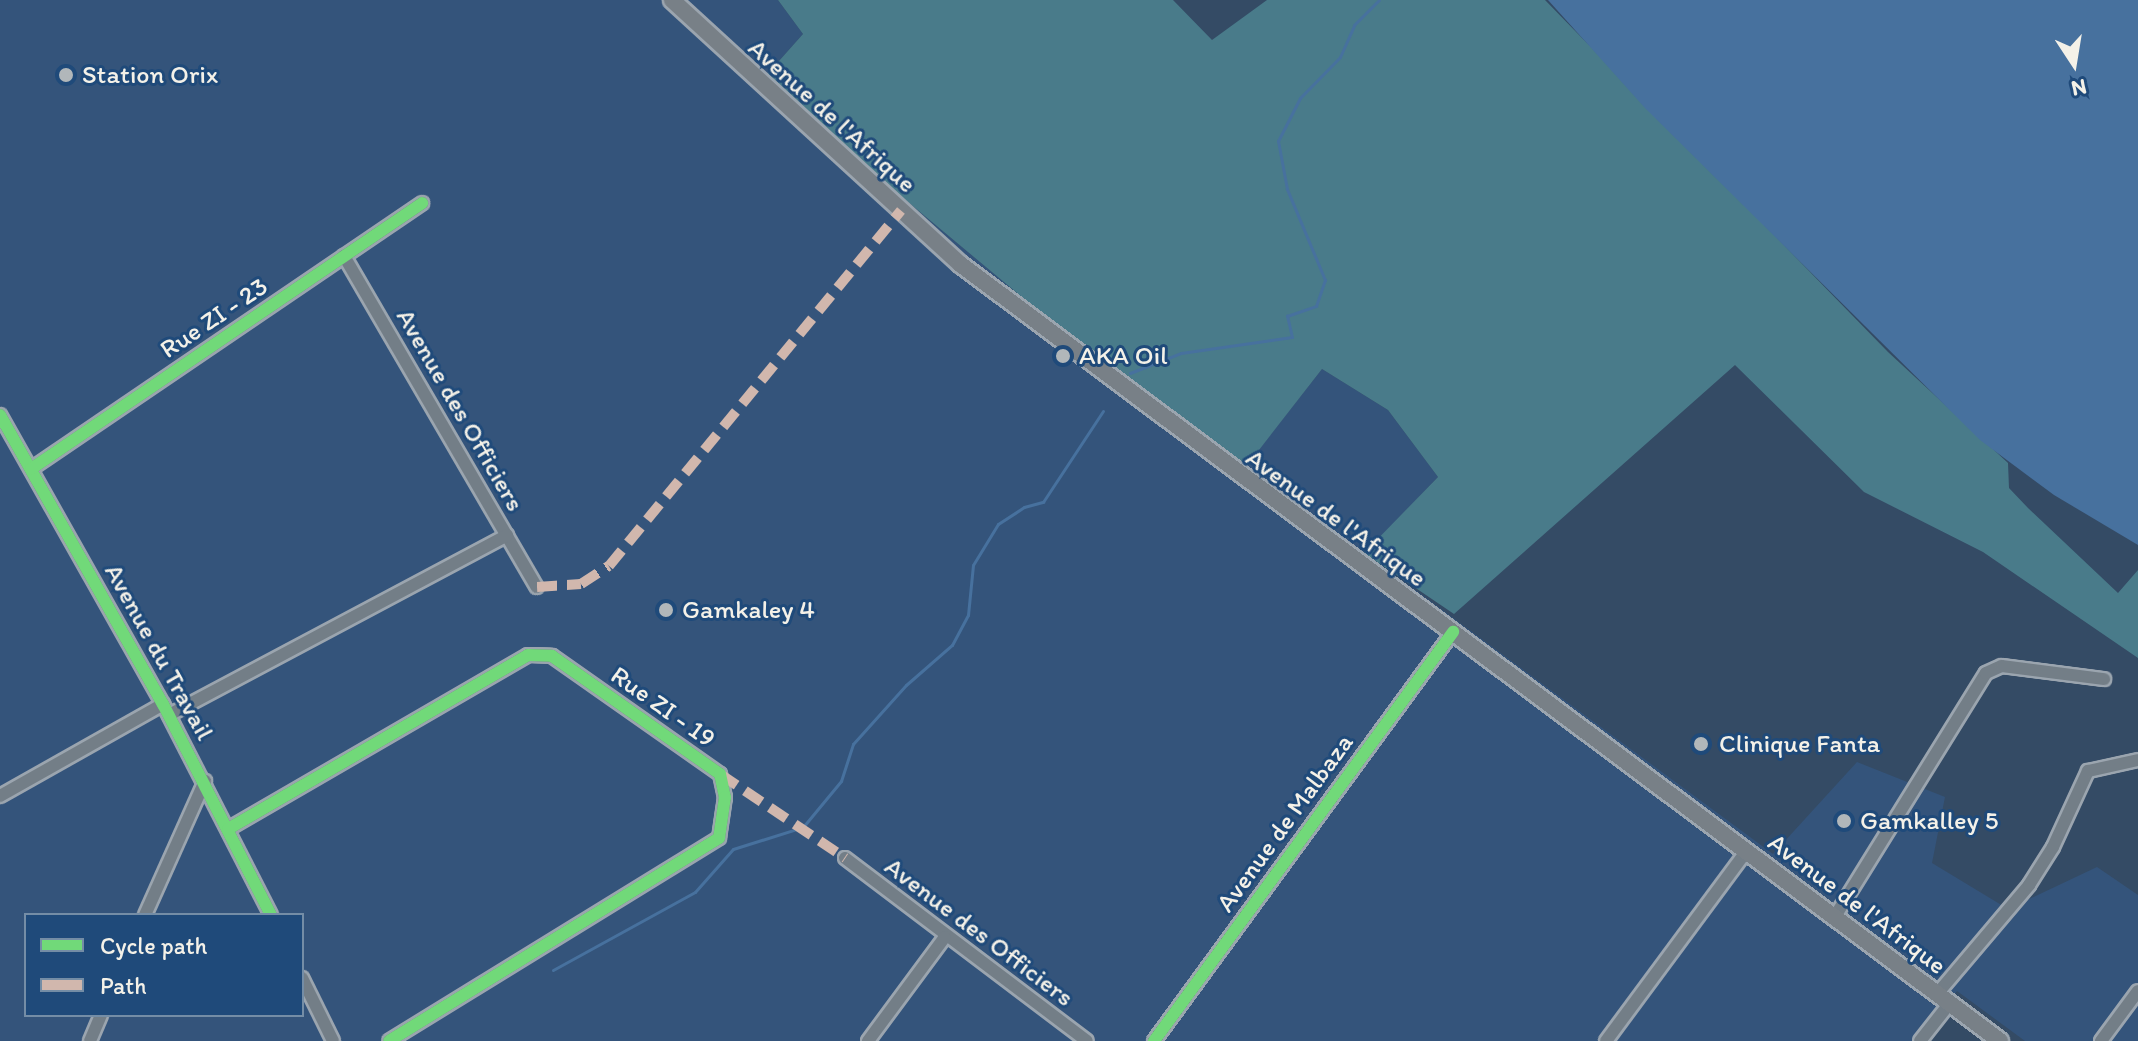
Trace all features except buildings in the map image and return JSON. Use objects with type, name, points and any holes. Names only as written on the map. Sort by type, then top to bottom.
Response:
[{"type":"main road","name":"Avenue de l'Afrique","points":[[672,0],[960,264],[2000,1041]]},
{"type":"street","name":"Rue ZI - 23","points":[[31,469],[422,203]]},
{"type":"street","name":"Avenue des Officiers","points":[[344,256],[537,587]]},
{"type":"street","name":"Avenue du Travail","points":[[0,415],[166,709],[270,913]]},
{"type":"street","points":[[0,796],[320,631],[411,590],[507,535]]},
{"type":"street","name":"Avenue de Malbaza","points":[[1154,1041],[1453,632]]},
{"type":"street","name":"Rue ZI - 19","points":[[228,829],[528,655],[552,656],[720,774],[725,797],[719,838],[389,1041]]},
{"type":"street","points":[[1834,918],[1986,673],[2002,666],[2104,679]]},
{"type":"street","points":[[1920,1041],[1944,999],[2029,885],[2053,847],[2088,771],[2138,760]]},
{"type":"street","points":[[146,913],[205,781]]},
{"type":"street","points":[[1606,1041],[1746,852]]},
{"type":"street","name":"Avenue des Officiers","points":[[845,858],[945,937],[1087,1041]]},
{"type":"street","points":[[868,1041],[945,937]]},
{"type":"street","points":[[304,982],[333,1041]]},
{"type":"street","points":[[2101,1041],[2138,991]]},
{"type":"street","points":[[90,1041],[100,1017]]},
{"type":"shaded area","points":[[0,0],[778,0],[803,34],[762,80],[1096,359],[1245,467],[1322,369],[1388,410],[1438,477],[1365,553],[1773,854],[1857,762],[1945,797],[1932,863],[2008,909],[2097,867],[2138,895],[2138,1041],[2025,1041],[1957,991],[1919,1041],[0,1041]]},
{"type":"shaded area","points":[[778,0],[1173,0],[1212,40],[1267,0],[1545,0],[1888,352],[2008,463],[2009,488],[2028,508],[2118,593],[2138,570],[2138,658],[1983,552],[1864,492],[1735,365],[1454,614],[1364,553],[1438,477],[1388,410],[1322,369],[1245,468],[1096,359],[762,80],[803,34]]},
{"type":"shaded area","points":[[1548,0],[2138,0],[2138,545],[2054,495],[1980,440],[1645,108]]},
{"type":"waterway","points":[[1130,373],[1181,353],[1292,337],[1287,316],[1316,306],[1325,280],[1287,189],[1278,141],[1300,98],[1340,57],[1354,25],[1379,0]]},
{"type":"waterway","points":[[553,970],[695,892],[733,849],[803,827],[841,781],[853,744],[906,685],[952,645],[968,615],[973,565],[998,524],[1024,507],[1043,502],[1103,411]]},
{"type":"marked path","points":[[537,587],[581,584],[609,566],[901,211]]},
{"type":"marked path","points":[[720,774],[845,858]]},
{"type":"cycle path","points":[[31,469],[422,203]]},
{"type":"cycle path","points":[[0,415],[163,704],[270,913]]},
{"type":"cycle path","points":[[1154,1041],[1453,632]]},
{"type":"cycle path","points":[[228,829],[528,655],[552,656],[720,774],[725,797],[719,838],[389,1041]]},
{"type":"place","name":"Station Orix","points":[[66,75]]},
{"type":"place","name":"AKA Oil","points":[[1063,356]]},
{"type":"place","name":"Gamkaley 4","points":[[666,610]]},
{"type":"place","name":"Clinique Fanta","points":[[1701,744]]},
{"type":"place","name":"Gamkalley 5","points":[[1844,821]]}]
